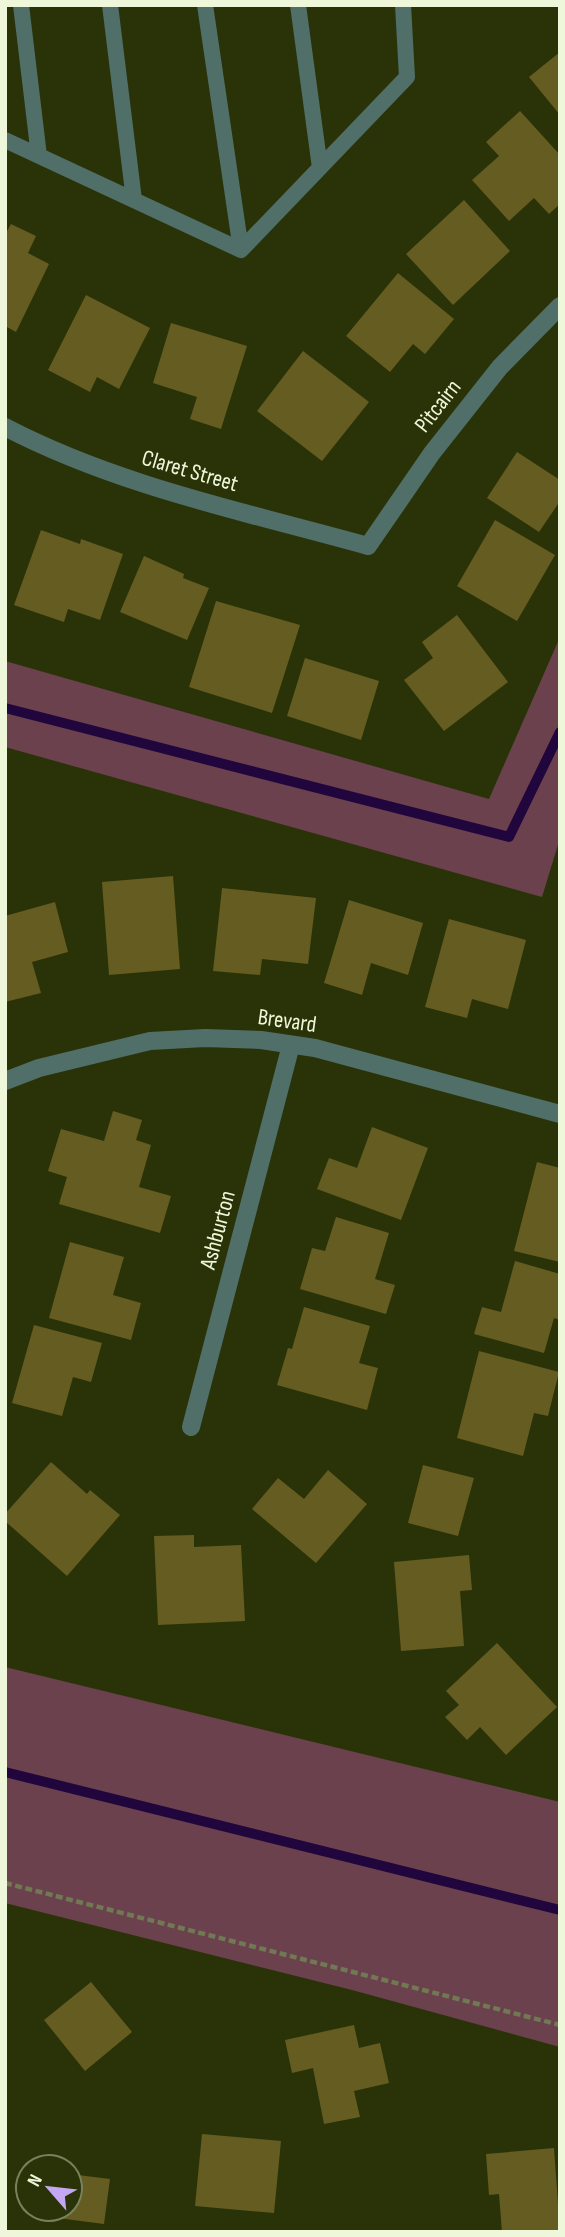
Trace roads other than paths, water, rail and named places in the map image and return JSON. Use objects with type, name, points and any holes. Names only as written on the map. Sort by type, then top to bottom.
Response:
[{"type":"street","name":"Pitcairn","points":[[368,546],[432,453],[500,367],[560,306]]},
{"type":"street","name":"Claret Street","points":[[5,427],[75,461],[128,479],[368,546]]},
{"type":"street","name":"Brevard","points":[[5,1081],[39,1068],[149,1041],[205,1038],[261,1040],[315,1048],[560,1114]]},
{"type":"street","name":"Ashburton","points":[[191,1427],[291,1045]]},
{"type":"lane","points":[[21,5],[39,156]]},
{"type":"lane","points":[[110,5],[134,200]]},
{"type":"lane","points":[[205,5],[241,250]]},
{"type":"lane","points":[[298,5],[320,168]]},
{"type":"lane","points":[[241,250],[407,77],[403,5]]},
{"type":"lane","points":[[5,140],[241,250]]},
{"type":"waterway","points":[[5,708],[509,837],[560,732]]},
{"type":"waterway","points":[[5,1772],[560,1910]]}]
